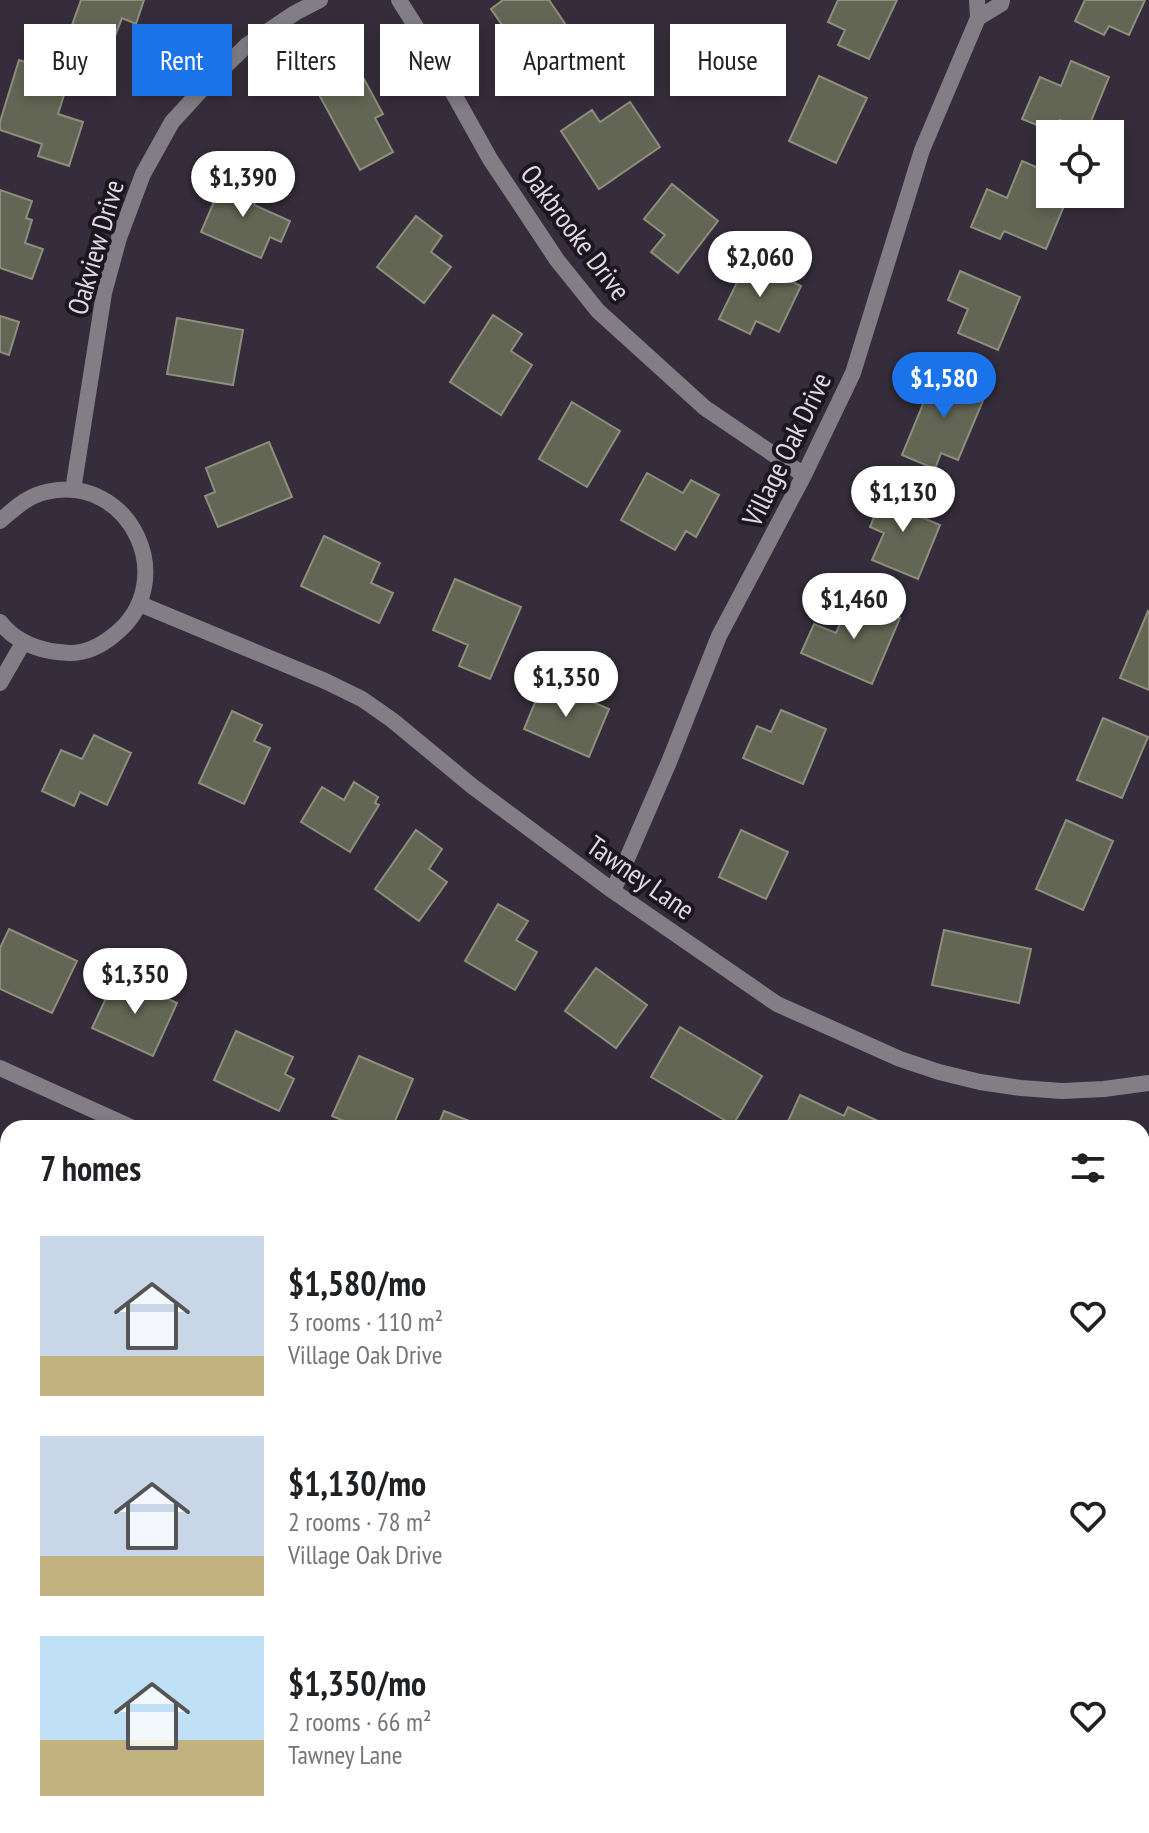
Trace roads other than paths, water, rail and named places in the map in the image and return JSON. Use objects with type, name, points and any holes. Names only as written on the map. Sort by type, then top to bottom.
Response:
[{"type":"street","name":"Oakview Drive","points":[[73,490],[104,293],[119,238],[143,174],[172,122],[247,45],[320,0]]},
{"type":"street","name":"Oakbrooke Drive","points":[[399,0],[490,159],[557,260],[598,311],[705,408],[804,475]]},
{"type":"street","name":"Village Oak Drive","points":[[613,891],[719,636],[804,475],[853,373],[922,150],[978,18],[977,0]]},
{"type":"street","points":[[978,18],[1001,4],[1002,0]]},
{"type":"street","points":[[0,521],[20,503],[45,492],[73,490],[98,497],[119,510],[135,531],[145,554],[146,580],[140,604],[124,627],[103,645],[76,653],[49,653],[23,643],[0,622]]},
{"type":"street","name":"Tawney Lane","points":[[140,604],[362,699],[613,891],[777,1004],[900,1059],[980,1082],[1062,1091],[1149,1083]]},
{"type":"street","points":[[0,683],[23,643]]},
{"type":"street","points":[[0,1068],[115,1120]]}]
